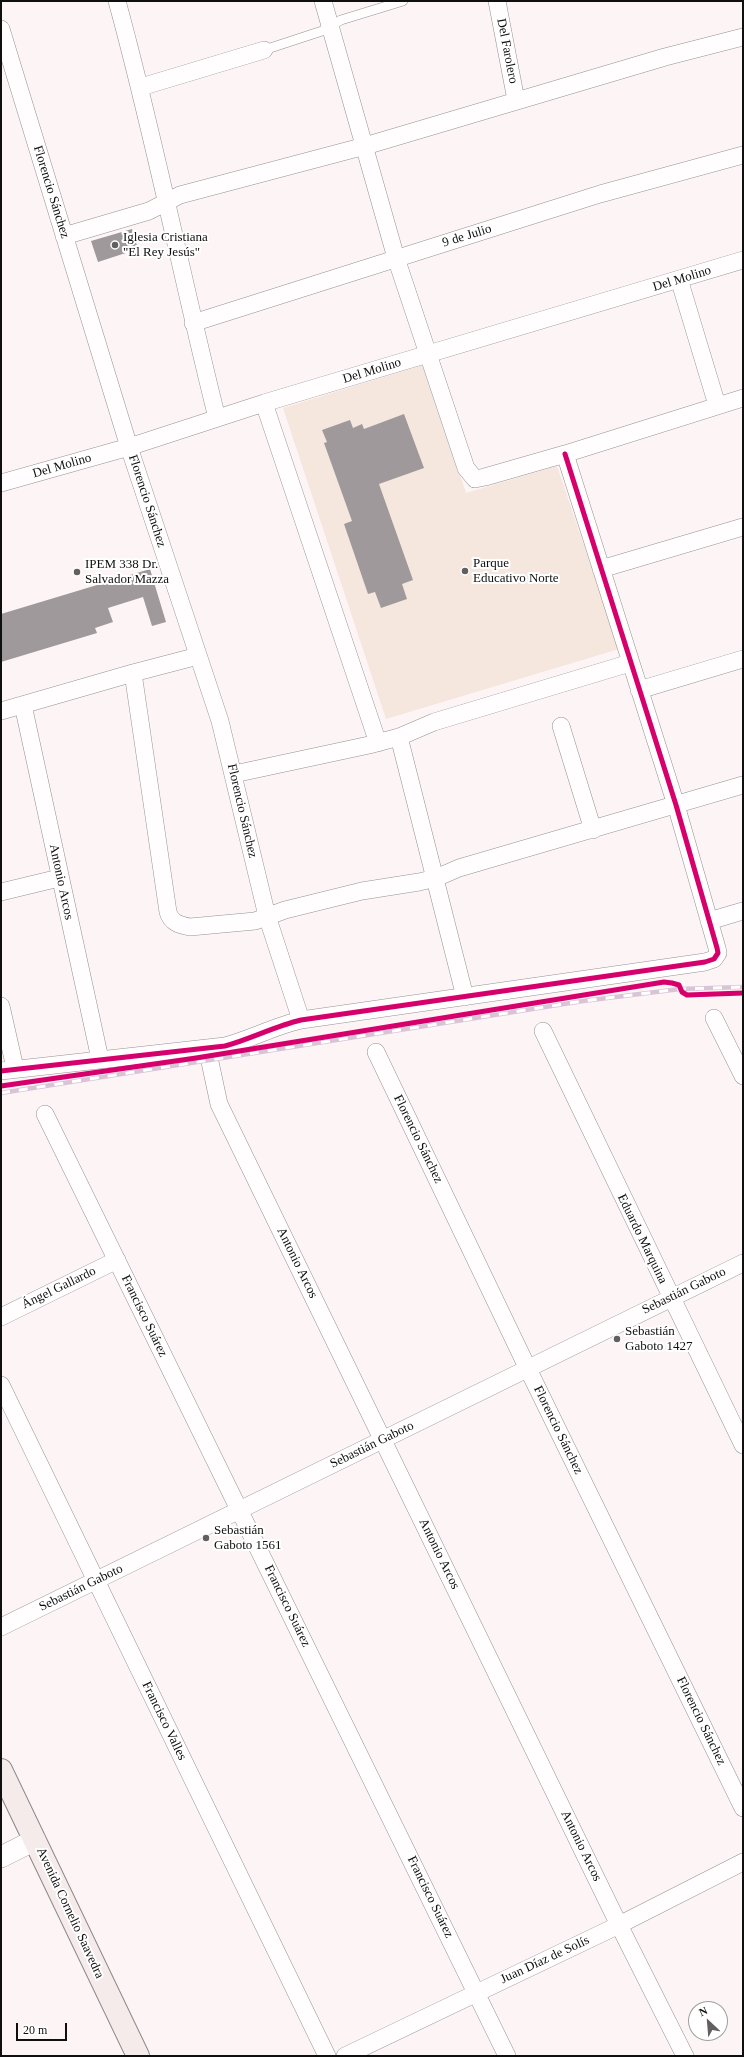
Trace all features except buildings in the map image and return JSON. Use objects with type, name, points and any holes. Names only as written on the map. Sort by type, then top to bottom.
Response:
[{"type":"main road","name":"Avenida Cornelio Saavedra","points":[[1,1770],[138,2056]]},
{"type":"street","points":[[117,1],[141,87],[193,323],[217,418]]},
{"type":"street","points":[[323,1],[396,258],[466,468],[475,479],[565,454],[743,398]]},
{"type":"street","name":"Del Farolero","points":[[497,1],[516,100]]},
{"type":"street","name":"Florencio Sánchez","points":[[1,29],[129,447],[220,721],[267,916],[301,1020]]},
{"type":"street","points":[[64,236],[149,211],[180,195],[365,146],[516,100],[743,37]]},
{"type":"street","points":[[141,87],[264,50]]},
{"type":"street","name":"9 de Julio","points":[[193,323],[600,194],[743,155]]},
{"type":"street","name":"Del Molino","points":[[1,483],[129,447],[264,403],[743,260]]},
{"type":"street","points":[[679,280],[717,405]]},
{"type":"street","points":[[264,403],[378,743]]},
{"type":"street","points":[[1,1006],[8,1069],[207,1048],[239,1042],[280,1026],[301,1020],[705,962],[714,959],[718,953],[676,805],[565,454]]},
{"type":"street","points":[[601,569],[743,527]]},
{"type":"street","points":[[1,712],[133,673],[198,656]]},
{"type":"street","points":[[639,690],[743,659]]},
{"type":"street","points":[[234,774],[378,743],[399,737],[434,722],[630,663]]},
{"type":"street","points":[[133,673],[169,917],[173,922],[190,927],[255,921],[285,910],[362,891],[436,878],[459,868],[743,785]]},
{"type":"street","name":"Antonio Arcos","points":[[23,705],[100,1059]]},
{"type":"street","points":[[561,726],[593,830]]},
{"type":"street","points":[[399,737],[465,997]]},
{"type":"street","points":[[1,892],[60,878]]},
{"type":"street","points":[[709,921],[743,911]]},
{"type":"street","points":[[714,1018],[743,1076]]},
{"type":"street","name":"Eduardo Marquina","points":[[542,1031],[670,1298],[743,1445]]},
{"type":"street","name":"Antonio Arcos","points":[[207,1048],[219,1104],[384,1439],[619,1925],[685,2056]]},
{"type":"street","name":"Florencio Sánchez","points":[[376,1052],[528,1369],[743,1808]]},
{"type":"street","name":"Francisco Suárez","points":[[45,1114],[507,2056]]},
{"type":"street","name":"Ángel Gallardo","points":[[1,1317],[117,1260]]},
{"type":"street","name":"Sebastián Gaboto","points":[[1,1627],[743,1263]]},
{"type":"street","name":"Francisco Valles","points":[[1,1385],[327,2056]]},
{"type":"street","points":[[1,1857],[35,1840]]},
{"type":"street","name":"Juan Díaz de Solís","points":[[345,2056],[619,1925],[743,1862]]},
{"type":"lane","points":[[264,50],[331,26],[341,20],[403,1]]},
{"type":"shaded area","name":"Parque Educativo Norte","points":[[423,365],[466,493],[557,466],[619,649],[386,719],[283,408]]},
{"type":"railway","points":[[1,1093],[583,1001],[680,989],[743,987]]},
{"type":"cycle path","points":[[1,1071],[225,1046],[301,1020],[705,962],[714,959],[718,953],[717,948],[676,805],[565,454]]},
{"type":"cycle path","points":[[1,1086],[196,1058],[664,982],[679,985],[682,992],[687,995],[743,993]]},
{"type":"place","name":"Iglesia Cristiana \"El Rey Jesús\"","points":[[115,245]]},
{"type":"place","name":"Parque Educativo Norte","points":[[465,571]]},
{"type":"place","name":"IPEM 338 Dr. Salvador Mazza","points":[[77,572]]},
{"type":"place","name":"Sebastián Gaboto 1427","points":[[617,1339]]},
{"type":"place","name":"Sebastián Gaboto 1561","points":[[206,1538]]}]
